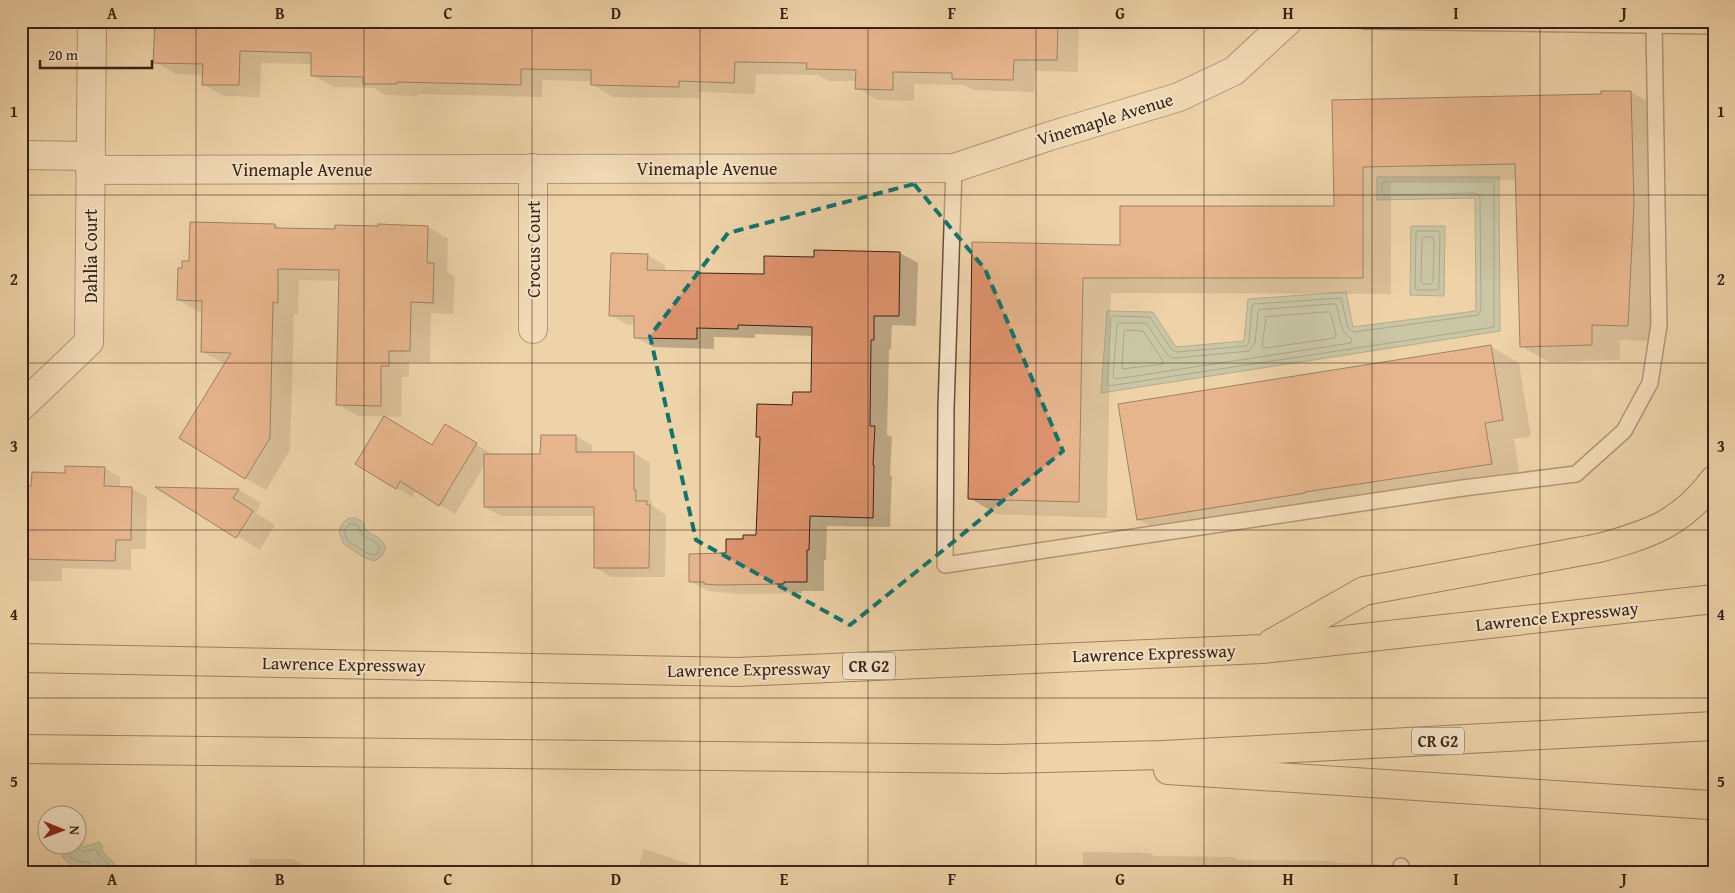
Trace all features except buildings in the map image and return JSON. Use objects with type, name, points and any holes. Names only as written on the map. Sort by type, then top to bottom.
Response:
[{"type":"highway","points":[[1262,649],[1364,591],[1599,548],[1635,538],[1668,524],[1700,498],[1714,480]]},
{"type":"highway","name":"Lawrence Expressway","points":[[21,658],[738,672],[1262,649],[1714,599]]},
{"type":"highway","name":"CR G2","points":[[21,748],[1001,759],[1162,755],[1714,726]]},
{"type":"highway","points":[[1001,759],[1714,807]]},
{"type":"street","name":"Dahlia Court","points":[[21,407],[89,342],[92,21]]},
{"type":"street","name":"Vinemaple Avenue","points":[[21,155],[90,163],[533,168],[954,168],[1050,136],[1179,97],[1234,71],[1288,21]]},
{"type":"street","name":"Crocus Court","points":[[533,168],[533,329]]},
{"type":"lane","points":[[1364,21],[1714,26]]},
{"type":"lane","points":[[954,168],[946,408],[945,565],[1463,488],[1576,474],[1624,431],[1650,383],[1659,325],[1654,24]]},
{"type":"highlighted area","points":[[914,184],[985,269],[1063,451],[850,625],[696,540],[650,336],[728,233]]},
{"type":"water","points":[[1377,177],[1499,177],[1500,331],[1101,393],[1107,311],[1153,312],[1176,347],[1244,341],[1248,299],[1346,292],[1353,327],[1476,311],[1475,198],[1377,200]]},
{"type":"water","points":[[1411,226],[1445,226],[1444,296],[1410,295]]},
{"type":"water","points":[[349,518],[356,518],[364,523],[368,532],[382,541],[386,547],[382,556],[374,561],[363,557],[343,543],[339,531],[342,524]]},
{"type":"water","points":[[99,842],[103,846],[101,849],[103,852],[119,869],[118,872],[91,872],[86,867],[73,866],[62,857],[88,856],[88,846]]}]
